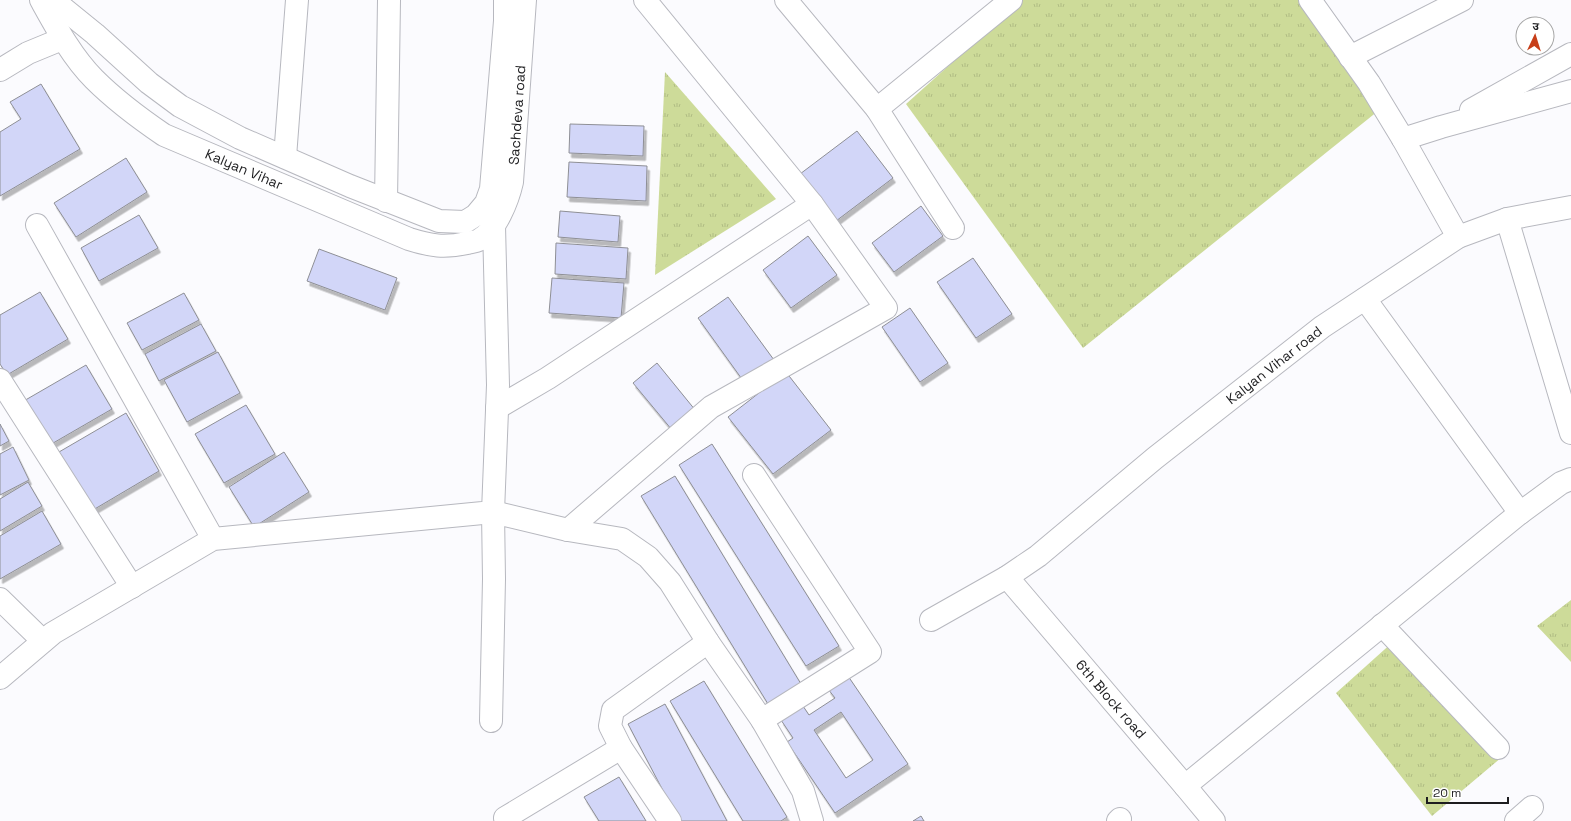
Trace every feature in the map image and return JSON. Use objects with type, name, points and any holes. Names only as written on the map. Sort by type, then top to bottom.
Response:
[{"type":"street","name":"Kalyan Vihar","points":[[41,0],[62,38],[93,79],[131,112],[164,135],[367,222],[409,239],[429,245],[451,247],[479,240],[485,220]]},
{"type":"street","points":[[53,0],[95,34],[149,83],[180,106],[240,138],[386,201],[439,221],[465,222],[485,220],[498,385],[494,512],[491,721]]},
{"type":"street","points":[[285,157],[297,0]]},
{"type":"street","points":[[386,201],[389,0]]},
{"type":"street","name":"Sachdeva road","points":[[485,220],[486,203],[491,189],[505,21],[505,0]]},
{"type":"street","name":"Sachdeva road","points":[[485,220],[509,196],[512,182],[525,0]]},
{"type":"street","points":[[568,530],[711,407],[886,308],[812,204],[645,0]]},
{"type":"street","points":[[786,0],[877,109],[953,228]]},
{"type":"street","points":[[877,109],[1011,0]]},
{"type":"street","points":[[1310,0],[1369,83],[1403,139],[1458,237]]},
{"type":"street","points":[[1350,57],[1462,0]]},
{"type":"street","points":[[0,70],[28,53],[62,38]]},
{"type":"street","points":[[1441,127],[1571,54]]},
{"type":"street","points":[[1403,139],[1571,91]]},
{"type":"street","points":[[497,408],[548,378],[812,204]]},
{"type":"street","name":"Kalyan Vihar road","points":[[931,620],[1007,577],[1038,556],[1155,458],[1322,327],[1458,237],[1506,219],[1571,207]]},
{"type":"street","points":[[1506,219],[1571,432]]},
{"type":"street","points":[[37,225],[213,540]]},
{"type":"street","points":[[1365,299],[1520,513]]},
{"type":"street","points":[[0,380],[132,587]]},
{"type":"street","points":[[754,475],[870,652],[762,720]]},
{"type":"street","points":[[1185,786],[1520,513],[1561,483],[1571,479]]},
{"type":"street","points":[[0,678],[53,632],[213,540],[494,512],[568,530],[622,539],[648,557],[670,582],[708,642],[762,720],[803,791],[806,818]]},
{"type":"street","name":"6th Block road","points":[[1007,577],[1214,821]]},
{"type":"street","points":[[0,599],[43,641]]},
{"type":"street","points":[[1382,625],[1498,748]]},
{"type":"street","points":[[670,821],[621,748],[610,726],[613,710],[708,642]]},
{"type":"street","points":[[505,818],[621,748]]},
{"type":"street","points":[[1516,821],[1532,807]]},
{"type":"green space","points":[[1022,0],[1299,0],[1378,111],[1083,348],[906,104]]},
{"type":"green space","points":[[665,72],[776,199],[655,275]]},
{"type":"green space","points":[[1571,600],[1571,662],[1537,626]]},
{"type":"green space","points":[[1404,632],[1502,757],[1432,816],[1336,693]]},
{"type":"building","points":[[41,84],[80,149],[0,196],[0,132],[21,119],[10,102]]},
{"type":"building","points":[[570,124],[644,126],[643,156],[569,153]]},
{"type":"building","points":[[857,131],[893,178],[836,221],[800,174]]},
{"type":"building","points":[[126,158],[147,192],[76,237],[54,203]]},
{"type":"building","points":[[569,162],[647,166],[646,201],[567,197]]},
{"type":"building","points":[[921,206],[943,236],[894,272],[872,243]]},
{"type":"building","points":[[560,211],[620,216],[618,242],[558,237]]},
{"type":"building","points":[[139,215],[158,248],[99,281],[81,248]]},
{"type":"building","points":[[808,236],[837,275],[791,308],[763,270]]},
{"type":"building","points":[[556,243],[628,248],[626,279],[555,274]]},
{"type":"building","points":[[319,249],[397,278],[385,310],[307,281]]},
{"type":"building","points":[[973,258],[1012,314],[976,338],[937,282]]},
{"type":"building","points":[[552,278],[624,283],[621,318],[549,313]]},
{"type":"building","points":[[40,292],[68,339],[7,375],[0,364],[0,315]]},
{"type":"building","points":[[184,293],[199,320],[142,350],[127,323]]},
{"type":"building","points":[[728,297],[774,360],[744,382],[698,318]]},
{"type":"building","points":[[910,308],[948,363],[920,382],[882,327]]},
{"type":"building","points":[[201,324],[216,351],[159,381],[145,354]]},
{"type":"building","points":[[218,352],[240,393],[187,422],[164,380]]},
{"type":"building","points":[[657,363],[696,411],[672,430],[633,383]]},
{"type":"building","points":[[86,365],[112,409],[48,446],[22,402]]},
{"type":"building","points":[[786,372],[831,430],[773,474],[728,417]]},
{"type":"building","points":[[246,405],[275,454],[224,483],[195,434]]},
{"type":"building","points":[[126,413],[159,471],[93,510],[59,452]]},
{"type":"building","points":[[0,424],[9,441],[0,446]]},
{"type":"building","points":[[712,444],[839,646],[806,666],[679,465]]},
{"type":"building","points":[[13,447],[29,480],[0,495],[0,454]]},
{"type":"building","points":[[284,452],[309,492],[254,527],[229,487]]},
{"type":"building","points":[[675,476],[801,684],[768,704],[641,496]]},
{"type":"building","points":[[28,482],[42,506],[0,531],[0,499]]},
{"type":"building","points":[[42,511],[61,544],[0,579],[0,536]]},
{"type":"building","points":[[848,676],[908,764],[835,813],[787,742],[793,738],[781,720],[803,706],[809,715],[835,698],[828,689]],"holes":[[[841,712],[873,760],[846,778],[814,730]]]},
{"type":"building","points":[[704,681],[787,817],[781,821],[743,821],[670,701]]},
{"type":"building","points":[[665,704],[727,821],[679,821],[628,724]]},
{"type":"building","points":[[619,777],[646,821],[599,821],[584,797]]},
{"type":"building","points":[[921,816],[924,821],[913,821]]}]
